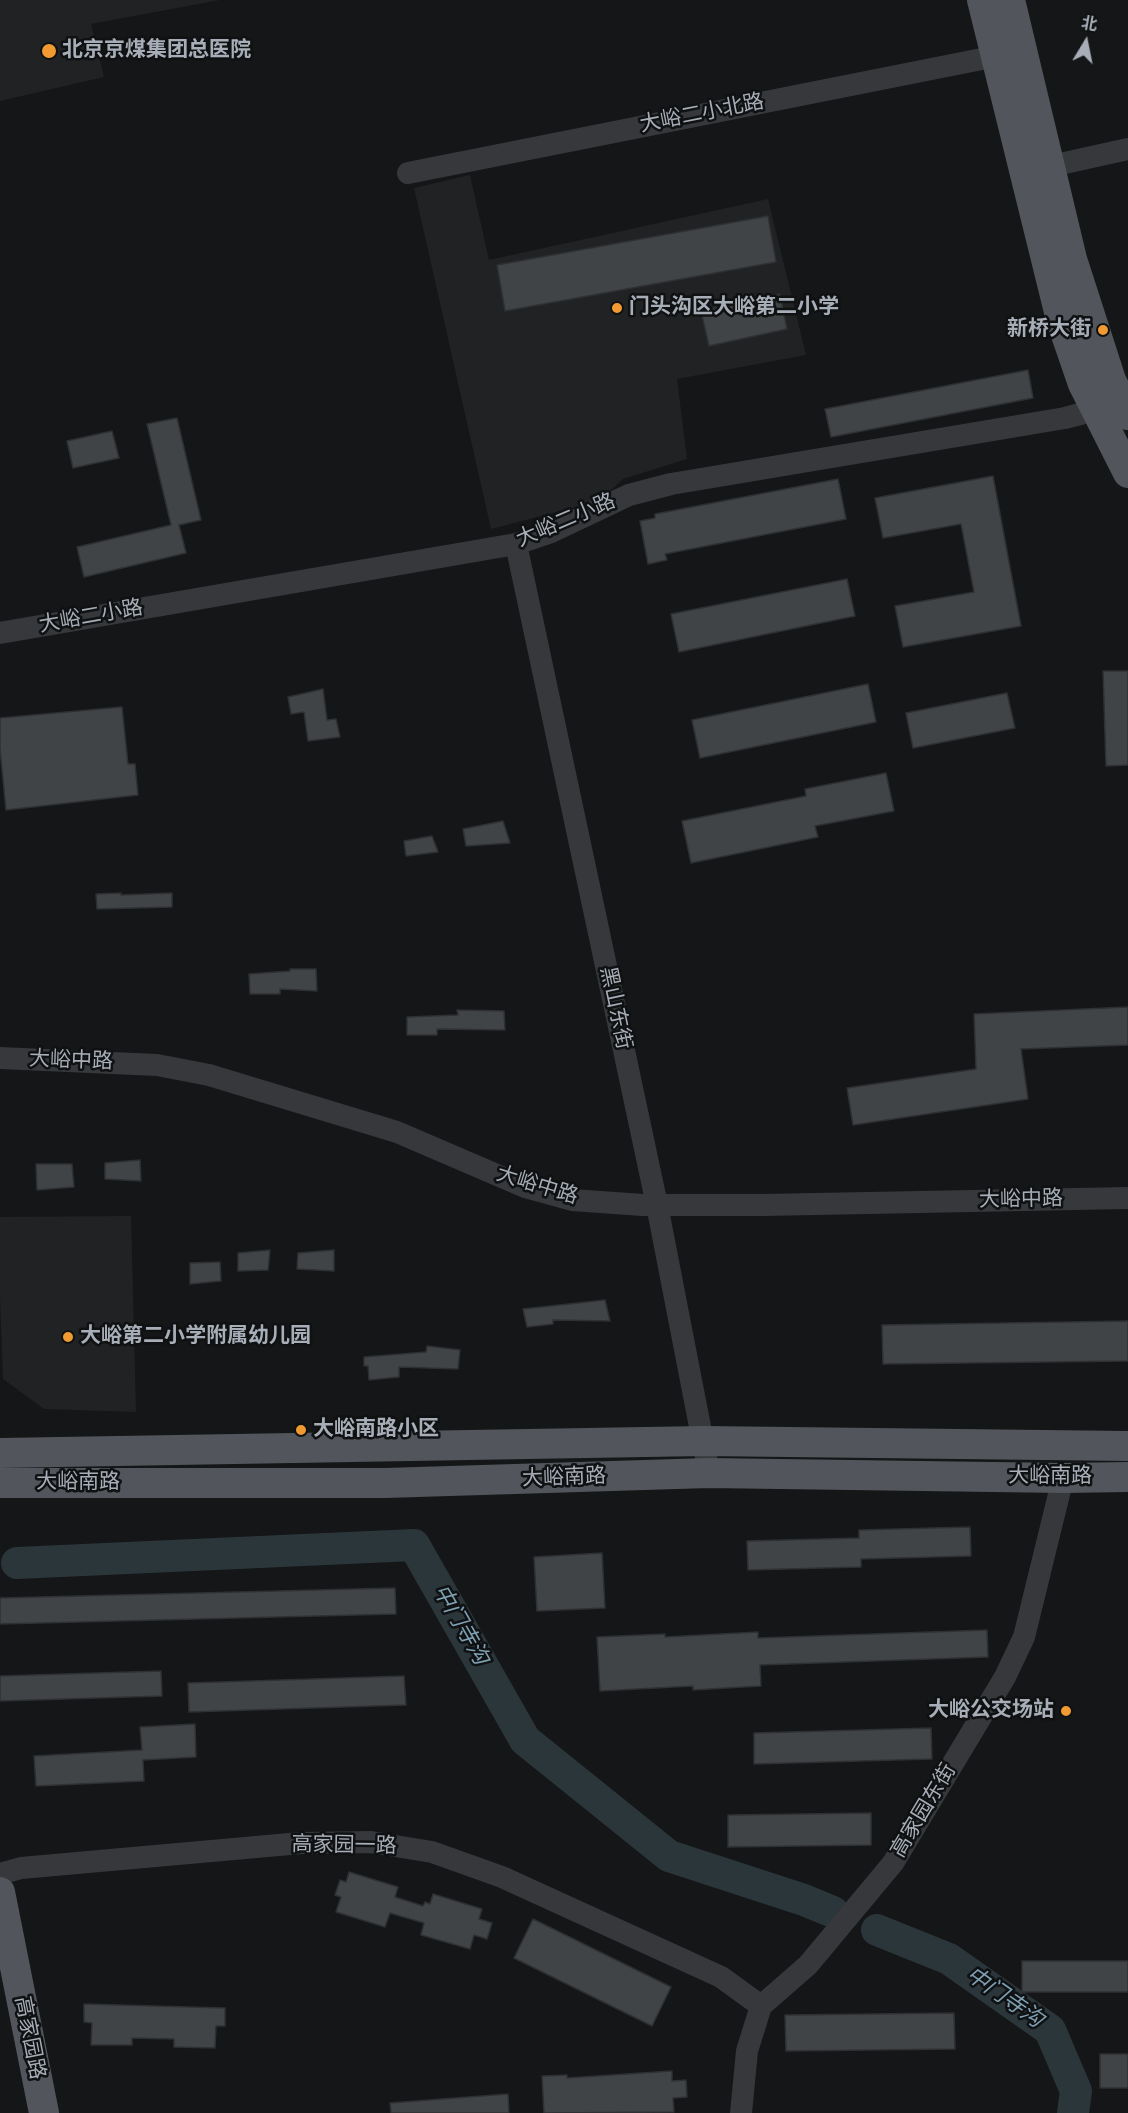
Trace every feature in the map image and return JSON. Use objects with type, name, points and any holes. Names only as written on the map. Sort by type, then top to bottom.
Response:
[{"type":"main road","points":[[982,0],[1061,320],[1083,384],[1128,473]]},
{"type":"main road","points":[[1010,0],[1072,259],[1111,380],[1128,415]]},
{"type":"main road","name":"大峪南路","points":[[0,1453],[704,1441],[1128,1446]]},
{"type":"main road","name":"大峪南路","points":[[0,1483],[385,1483],[709,1473],[1128,1477]]},
{"type":"main road","name":"高家园路","points":[[0,1892],[44,2113]]},
{"type":"main road","name":"高家园路","points":[[0,1994],[23,2113]]},
{"type":"street","name":"大峪二小北路","points":[[408,173],[996,56]]},
{"type":"street","points":[[1051,166],[1128,149]]},
{"type":"street","name":"大峪二小路","points":[[0,633],[516,544],[551,532],[629,495],[671,483],[1065,418],[1095,410]]},
{"type":"street","name":"黑山东街","points":[[516,544],[657,1205],[709,1473]]},
{"type":"street","name":"大峪中路","points":[[0,1058],[157,1065],[209,1075],[397,1132],[525,1187],[572,1200],[657,1205],[1128,1198]]},
{"type":"street","name":"高家园东街","points":[[769,1999],[808,1965],[893,1863],[1005,1677],[1024,1637],[1063,1478]]},
{"type":"street","name":"高家园一路","points":[[0,1874],[21,1869],[301,1843],[371,1842],[432,1852],[502,1877],[769,1999]]},
{"type":"street","points":[[741,2113],[747,2051],[769,1999]]},
{"type":"shaded area","name":"北京京煤集团总医院","points":[[0,0],[220,0],[91,24],[104,77],[0,101]]},
{"type":"shaded area","name":"门头沟区大峪第二小学","points":[[470,175],[489,260],[768,199],[806,355],[677,379],[687,459],[623,479],[609,492],[591,503],[491,529],[414,188]]},
{"type":"shaded area","name":"大峪第二小学附属幼儿园","points":[[131,1216],[136,1412],[44,1409],[3,1379],[0,1217]]},
{"type":"building","points":[[768,216],[776,262],[505,311],[497,265]]},
{"type":"building","points":[[780,294],[787,329],[709,346],[701,311]]},
{"type":"building","points":[[1028,370],[1033,398],[831,437],[825,409]]},
{"type":"building","points":[[177,418],[201,520],[179,525],[186,553],[84,577],[77,547],[171,525],[147,424]]},
{"type":"building","points":[[112,431],[119,458],[73,468],[67,441]]},
{"type":"building","points":[[993,476],[1021,626],[903,647],[895,606],[974,592],[961,524],[883,538],[875,498]]},
{"type":"building","points":[[838,479],[846,519],[665,554],[667,560],[648,564],[640,521],[655,518],[655,514]]},
{"type":"building","points":[[847,579],[855,616],[679,652],[671,614]]},
{"type":"building","points":[[1103,671],[1128,671],[1128,765],[1106,766]]},
{"type":"building","points":[[868,684],[876,722],[700,758],[692,720]]},
{"type":"building","points":[[323,689],[327,720],[336,719],[340,737],[308,741],[304,712],[291,714],[288,697]]},
{"type":"building","points":[[1007,693],[1015,728],[913,748],[906,713]]},
{"type":"building","points":[[122,707],[128,764],[135,764],[138,795],[6,810],[0,749],[0,718]]},
{"type":"building","points":[[886,773],[894,811],[815,826],[818,837],[691,863],[682,821],[806,796],[805,789]]},
{"type":"building","points":[[503,821],[510,843],[466,846],[463,829]]},
{"type":"building","points":[[432,836],[438,852],[406,856],[404,841]]},
{"type":"building","points":[[121,893],[121,895],[172,893],[172,907],[97,909],[96,894]]},
{"type":"building","points":[[290,969],[316,969],[317,991],[280,989],[280,994],[250,994],[249,974],[290,971]]},
{"type":"building","points":[[1128,1007],[1128,1045],[1021,1049],[1028,1099],[853,1125],[847,1088],[976,1069],[974,1014]]},
{"type":"building","points":[[457,1010],[504,1011],[505,1030],[437,1029],[437,1035],[407,1035],[407,1017],[458,1015]]},
{"type":"building","points":[[140,1160],[141,1181],[105,1179],[105,1163]]},
{"type":"building","points":[[36,1164],[72,1164],[74,1187],[37,1190]]},
{"type":"building","points":[[270,1250],[268,1270],[238,1271],[238,1253]]},
{"type":"building","points":[[334,1250],[334,1271],[297,1269],[298,1253]]},
{"type":"building","points":[[220,1262],[221,1281],[190,1284],[190,1263]]},
{"type":"building","points":[[605,1300],[610,1321],[553,1320],[553,1324],[527,1327],[523,1309]]},
{"type":"building","points":[[1128,1321],[1128,1361],[883,1364],[882,1325]]},
{"type":"building","points":[[427,1346],[460,1350],[458,1369],[399,1367],[399,1377],[369,1380],[368,1366],[364,1366],[364,1357],[426,1352]]},
{"type":"building","points":[[970,1527],[971,1556],[861,1559],[861,1567],[748,1570],[747,1541],[859,1538],[859,1530]]},
{"type":"building","points":[[602,1553],[605,1608],[537,1611],[534,1557]]},
{"type":"building","points":[[395,1588],[396,1614],[0,1624],[0,1598]]},
{"type":"building","points":[[987,1630],[988,1657],[760,1665],[761,1686],[693,1690],[693,1686],[600,1691],[597,1637],[665,1634],[665,1637],[758,1632],[758,1638]]},
{"type":"building","points":[[161,1671],[162,1696],[0,1701],[0,1676]]},
{"type":"building","points":[[404,1676],[406,1705],[189,1712],[188,1683]]},
{"type":"building","points":[[195,1724],[196,1757],[143,1760],[144,1781],[36,1786],[34,1756],[142,1750],[140,1727]]},
{"type":"building","points":[[931,1728],[932,1759],[754,1764],[754,1733]]},
{"type":"building","points":[[871,1813],[871,1845],[728,1847],[728,1815]]},
{"type":"building","points":[[349,1872],[398,1887],[395,1897],[423,1906],[425,1902],[430,1904],[433,1894],[482,1909],[479,1919],[492,1923],[487,1939],[474,1935],[470,1949],[421,1935],[424,1923],[390,1913],[385,1927],[336,1912],[341,1897],[335,1895],[340,1880],[346,1882]]},
{"type":"building","points":[[533,1919],[671,1987],[652,2026],[514,1958]]},
{"type":"building","points":[[1022,1961],[1128,1961],[1128,1992],[1022,1992]]},
{"type":"building","points":[[84,2004],[225,2008],[225,2026],[216,2026],[215,2048],[174,2047],[174,2039],[132,2038],[132,2045],[91,2045],[92,2023],[84,2022]]},
{"type":"building","points":[[954,2013],[955,2049],[786,2051],[785,2015]]},
{"type":"building","points":[[1100,2054],[1128,2054],[1128,2088],[1100,2088]]},
{"type":"building","points":[[672,2071],[672,2081],[686,2080],[687,2097],[673,2098],[674,2112],[544,2113],[542,2076],[567,2075],[567,2078]]},
{"type":"building","points":[[508,2094],[509,2113],[391,2113],[390,2103]]},
{"type":"waterway","name":"中门寺沟","points":[[17,1563],[414,1545],[525,1740],[669,1856],[804,1900],[833,1912]]},
{"type":"waterway","name":"中门寺沟","points":[[877,1930],[949,1959],[1050,2030],[1076,2091],[1073,2113]]},
{"type":"place","name":"北京京煤集团总医院","points":[[49,51]]},
{"type":"place","name":"门头沟区大峪第二小学","points":[[617,308]]},
{"type":"place","name":"新桥大街","points":[[1103,330]]},
{"type":"place","name":"大峪第二小学附属幼儿园","points":[[68,1337]]},
{"type":"place","name":"大峪南路小区","points":[[301,1430]]},
{"type":"place","name":"大峪公交场站","points":[[1066,1711]]}]
